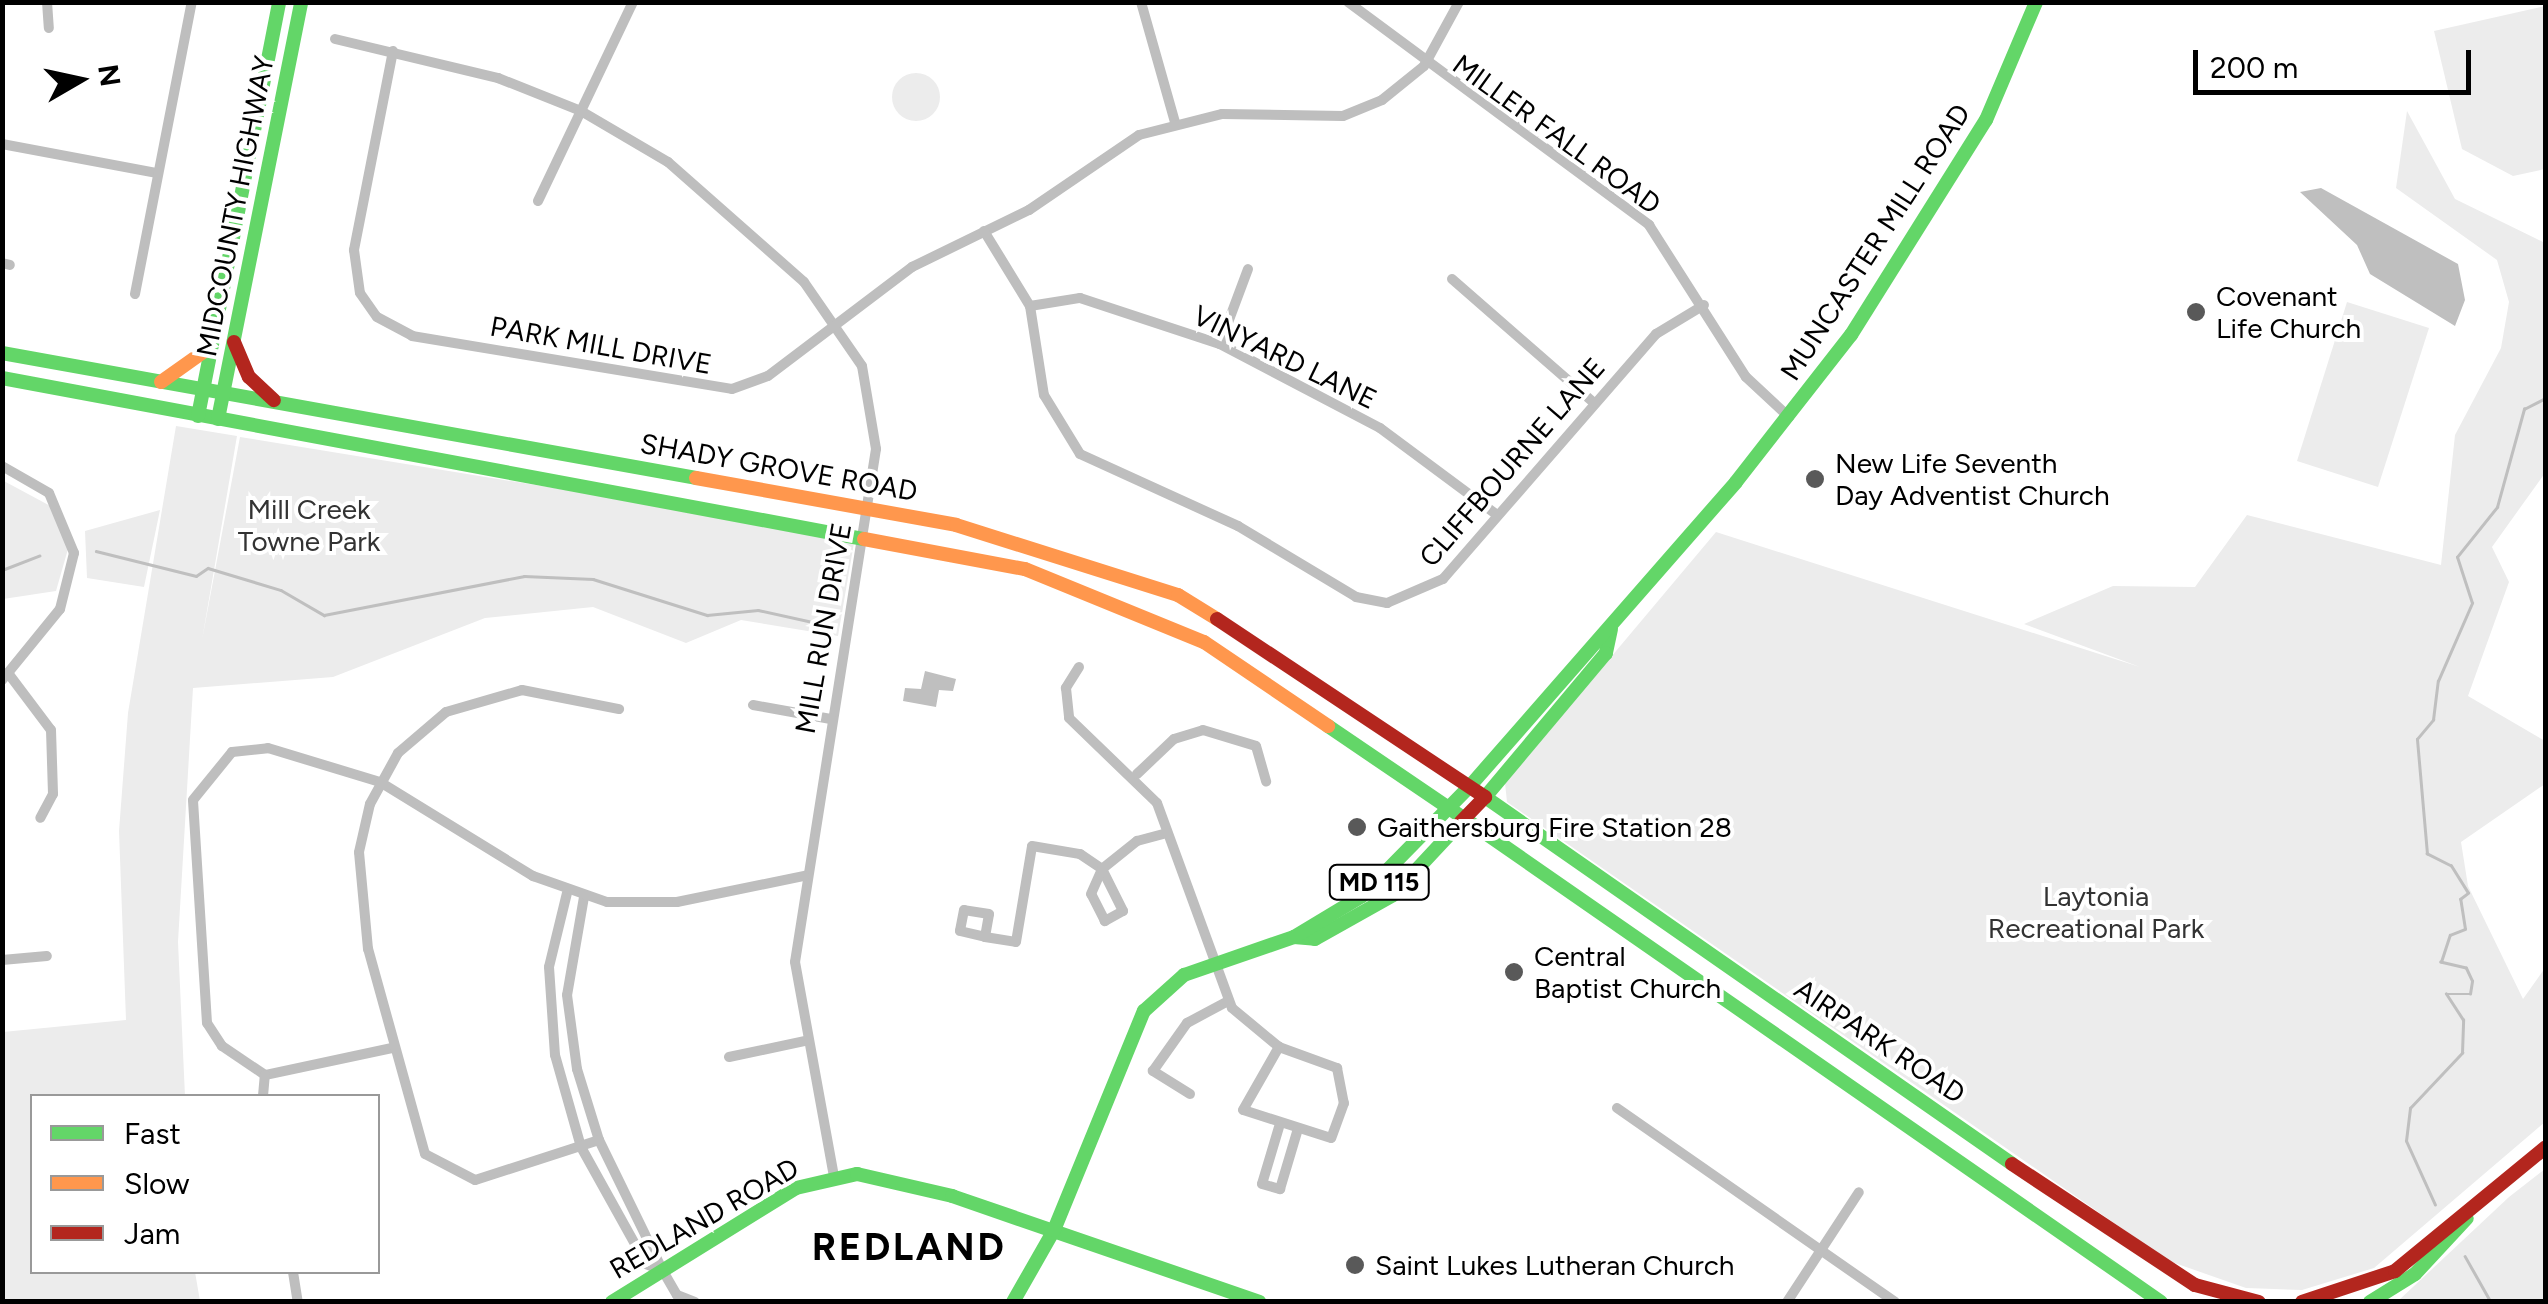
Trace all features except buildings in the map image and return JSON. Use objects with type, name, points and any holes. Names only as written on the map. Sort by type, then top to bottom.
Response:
[{"type":"main road","name":"MIDCOUNTY HIGHWAY","points":[[198,416],[279,2]]},
{"type":"main road","name":"MIDCOUNTY HIGHWAY","points":[[218,419],[301,2]]},
{"type":"main road","name":"MUNCASTER MILL ROAD","points":[[1013,1302],[1054,1230],[1129,1034],[1166,988],[1212,962],[1294,937],[1378,883],[1612,628],[1789,417],[1966,155],[2036,2]]},
{"type":"main road","points":[[157,383],[197,363],[212,337]]},
{"type":"main road","points":[[233,339],[250,377],[277,402]]},
{"type":"main road","name":"SHADY GROVE ROAD","points":[[2,353],[867,509],[1038,545],[1178,596],[1364,709],[1485,797]]},
{"type":"main road","name":"SHADY GROVE ROAD","points":[[2,378],[862,532],[1025,569],[1159,620],[1302,702],[1464,819]]},
{"type":"main road","name":"MUNCASTER MILL ROAD","points":[[1294,937],[1314,938],[1367,914],[1485,797],[1606,653],[1612,628]]},
{"type":"main road","name":"AIRPARK ROAD","points":[[1485,797],[2124,1242],[2195,1284],[2259,1302]]},
{"type":"main road","name":"AIRPARK ROAD","points":[[1464,819],[2161,1302]]},
{"type":"main road","points":[[2302,1302],[2372,1285],[2546,1147]]},
{"type":"main road","name":"REDLAND ROAD","points":[[612,1302],[796,1188],[834,1176],[903,1182],[1054,1230],[1250,1300]]},
{"type":"main road","points":[[2370,1302],[2415,1274],[2482,1198]]},
{"type":"street","points":[[46,2],[49,28]]},
{"type":"street","points":[[134,294],[192,2]]},
{"type":"street","points":[[538,201],[633,2]]},
{"type":"street","points":[[1142,2],[1176,122]]},
{"type":"street","name":"MILLER FALL ROAD","points":[[1348,2],[1424,66],[1648,225],[1704,305],[1746,377],[1789,417]]},
{"type":"street","points":[[1424,66],[1459,2]]},
{"type":"street","name":"MILL RUN DRIVE","points":[[335,40],[393,52],[581,111],[738,217],[839,324],[875,416],[867,509],[804,876],[795,962],[805,1041],[834,1176]]},
{"type":"street","name":"PARK MILL DRIVE","points":[[393,52],[353,270],[368,306],[394,328],[732,389],[768,376],[912,266],[984,231],[1123,143],[1176,122],[1343,116],[1382,100],[1424,66]]},
{"type":"street","points":[[2,144],[157,173]]},
{"type":"street","name":"CLIFFBOURNE LANE","points":[[984,231],[1030,306],[1048,407],[1080,454],[1238,526],[1356,597],[1387,603],[1426,592],[1656,334],[1704,305]]},
{"type":"street","points":[[1220,344],[1248,269]]},
{"type":"street","points":[[1452,279],[1594,403]]},
{"type":"street","name":"VINYARD LANE","points":[[1030,306],[1080,298],[1220,344],[1366,419],[1498,515]]},
{"type":"street","points":[[2,466],[48,493],[74,553],[68,594],[6,676],[51,730],[53,794],[40,818]]},
{"type":"street","points":[[1079,666],[1066,688],[1069,718],[1137,774],[1168,833],[1228,1001],[1278,1047],[1338,1068],[1343,1080],[1338,1132],[1297,1132],[1250,1118],[1242,1103],[1278,1047]]},
{"type":"street","points":[[599,1140],[494,1178],[458,1176],[416,1137],[392,1048],[359,880],[380,782],[419,731],[478,696],[538,691],[619,709]]},
{"type":"street","points":[[753,705],[831,719]]},
{"type":"street","points":[[1137,774],[1174,739],[1216,731],[1256,746],[1266,782]]},
{"type":"street","points":[[392,1048],[266,1075],[222,1046],[200,999],[197,786],[213,764],[255,747],[380,782],[567,893],[584,897],[664,903],[804,876]]},
{"type":"street","points":[[985,937],[1016,942],[1032,846],[1080,854],[1102,870],[1122,911],[1105,920],[1091,894],[1102,870],[1137,841],[1168,833]]},
{"type":"street","points":[[567,893],[548,998],[581,1147],[646,1264],[662,1270]]},
{"type":"street","points":[[584,897],[567,995],[599,1140],[662,1270],[677,1295],[695,1302]]},
{"type":"street","points":[[2,960],[47,956]]},
{"type":"street","points":[[1190,1094],[1154,1071],[1187,1023],[1228,1001]]},
{"type":"street","points":[[729,1058],[805,1041]]},
{"type":"street","points":[[263,1094],[266,1075]]},
{"type":"street","points":[[1617,1108],[1895,1302]]},
{"type":"street","points":[[1279,1127],[1262,1184],[1280,1189],[1297,1132]]},
{"type":"street","points":[[1787,1302],[1859,1192]]},
{"type":"street","points":[[292,1274],[298,1302]]},
{"type":"green space","points":[[2545,6],[2545,169],[2513,176],[2462,149],[2434,31]]},
{"type":"green space","points":[[916,73],[933,80],[940,97],[933,114],[916,121],[899,114],[892,97],[899,80]]},
{"type":"green space","name":"Laytonia Recreational Park","points":[[2407,111],[2455,199],[2545,243],[2545,473],[2492,547],[2509,582],[2468,696],[2545,741],[2545,784],[2461,842],[2468,886],[2523,999],[2545,968],[2545,1122],[2374,1268],[2302,1290],[2246,1288],[2169,1261],[1507,802],[1505,783],[1716,532],[2140,667],[2024,624],[2113,586],[2195,587],[2247,515],[2441,565],[2455,435],[2501,348],[2509,302],[2497,260],[2396,188]]},
{"type":"green space","points":[[2347,302],[2429,328],[2378,487],[2297,461]]},
{"type":"green space","name":"Mill Creek Towne Park","points":[[176,426],[237,436],[202,640],[240,437],[855,537],[838,636],[741,620],[686,643],[593,607],[485,618],[333,677],[193,688],[178,942],[185,1094],[30,1094],[30,1274],[195,1274],[200,1301],[3,1302],[3,1032],[126,1020],[119,831],[128,713]]},
{"type":"green space","points":[[2,480],[56,509],[68,549],[56,591],[3,599]]},
{"type":"green space","points":[[160,510],[144,587],[87,578],[85,531]]},
{"type":"green space","points":[[2545,1169],[2545,1301],[2398,1301],[2509,1197]]},
{"type":"shaded area","points":[[2321,188],[2458,264],[2465,300],[2455,326],[2370,274],[2357,245],[2300,192]]},
{"type":"shaded area","points":[[925,671],[956,679],[953,691],[939,690],[936,707],[903,701],[905,688],[921,689]]},
{"type":"waterway","points":[[2435,1205],[2406,1141],[2410,1108],[2462,1053],[2463,1020],[2446,994],[2470,994],[2472,981],[2466,968],[2441,962],[2450,935],[2465,929],[2460,899],[2468,893],[2451,866],[2427,854],[2417,739],[2433,720],[2438,681],[2472,603],[2457,557],[2497,507],[2524,409],[2546,398]]},
{"type":"waterway","points":[[96,551],[196,576],[208,568],[281,590],[324,615],[524,576],[593,579],[707,615],[758,610],[817,623],[828,642]]},
{"type":"waterway","points":[[2,570],[39,556]]},
{"type":"waterway","points":[[2465,1256],[2491,1302]]},
{"type":"traffic: fast","points":[[198,416],[279,2]]},
{"type":"traffic: fast","points":[[218,419],[301,2]]},
{"type":"traffic: fast","points":[[1470,786],[1736,482],[1851,335],[1986,120],[2036,2]]},
{"type":"traffic: fast","points":[[2,353],[696,478]]},
{"type":"traffic: fast","points":[[2,378],[864,539]]},
{"type":"traffic: fast","points":[[1611,629],[1606,653],[1485,797],[2012,1164]]},
{"type":"traffic: fast","points":[[1328,726],[1465,819]]},
{"type":"traffic: fast","points":[[1013,1302],[1054,1230],[1144,1011],[1184,975],[1294,937],[1362,896],[1470,786]]},
{"type":"traffic: fast","points":[[1465,819],[2161,1302]]},
{"type":"traffic: fast","points":[[1294,937],[1315,939],[1393,895],[1461,822]]},
{"type":"traffic: fast","points":[[612,1302],[796,1188],[857,1174],[952,1196],[1259,1302]]},
{"type":"traffic: fast","points":[[2370,1302],[2415,1274],[2467,1218]]},
{"type":"traffic: slow","points":[[161,382],[206,350]]},
{"type":"traffic: slow","points":[[696,478],[956,525],[1178,595],[1217,619]]},
{"type":"traffic: slow","points":[[864,539],[1025,569],[1204,642],[1328,726]]},
{"type":"traffic: jam","points":[[234,342],[249,377],[274,400]]},
{"type":"traffic: jam","points":[[1217,619],[1485,797],[1461,822]]},
{"type":"traffic: jam","points":[[2302,1302],[2395,1271],[2546,1147]]},
{"type":"traffic: jam","points":[[2012,1164],[2195,1285],[2259,1302]]},
{"type":"place","name":"Covenant Life Church","points":[[2196,312]]},
{"type":"place","name":"New Life Seventh Day Adventist Church","points":[[1815,479]]},
{"type":"place","name":"Gaithersburg Fire Station 28","points":[[1357,827]]},
{"type":"place","name":"Central Baptist Church","points":[[1514,972]]},
{"type":"place","name":"Saint Lukes Lutheran Church","points":[[1355,1265]]},
{"type":"district","name":"REDLAND","points":[[909,1248]]}]
